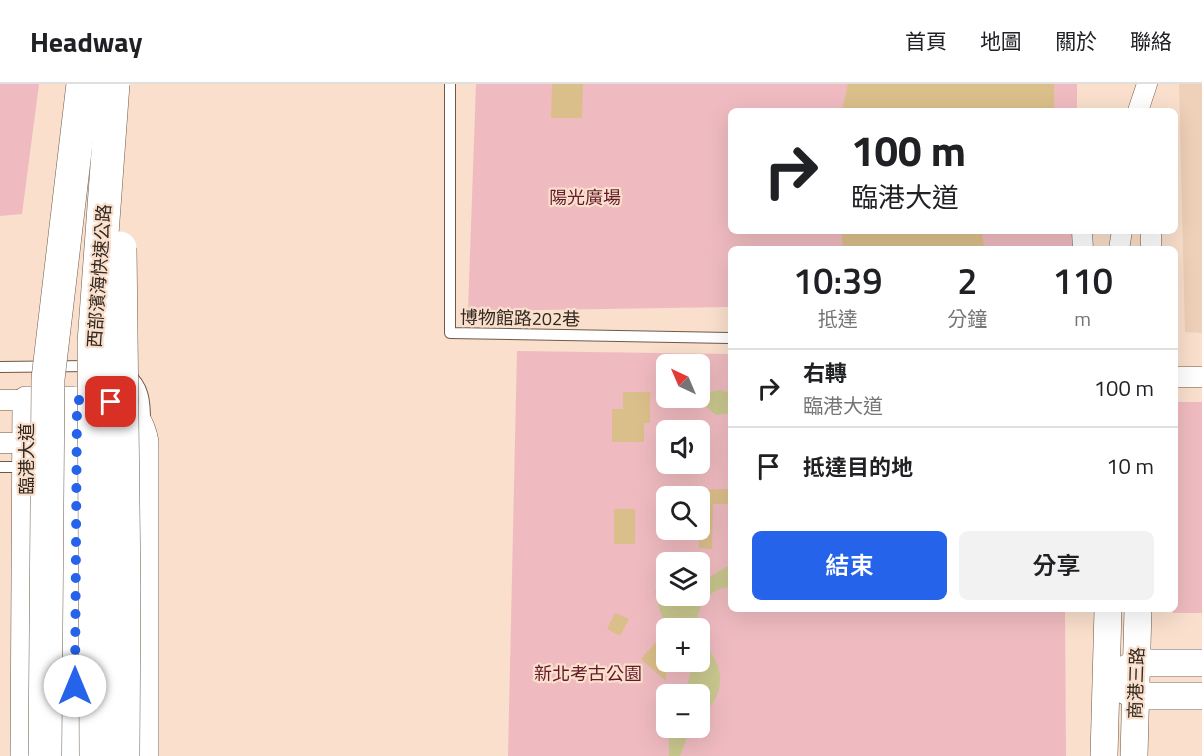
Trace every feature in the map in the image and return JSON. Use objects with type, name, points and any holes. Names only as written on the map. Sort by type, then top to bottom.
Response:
[{"type":"highway","points":[[45,756],[48,379],[84,84]]},
{"type":"highway","name":"西部濱海快速公路","points":[[67,756],[70,340],[84,84]]},
{"type":"highway","points":[[116,84],[124,587],[123,756]]},
{"type":"highway","name":"西部濱海快速公路","points":[[96,756],[94,343],[116,84]]},
{"type":"street","points":[[1139,108],[1149,84]]},
{"type":"street","points":[[1149,84],[1150,108]]},
{"type":"street","points":[[1178,377],[1202,377]]},
{"type":"street","name":"臨港大道","points":[[24,756],[13,400],[105,401],[123,407],[136,417],[140,424],[146,442],[145,756]]},
{"type":"street","points":[[75,756],[73,462],[82,400]]},
{"type":"street","points":[[13,455],[73,462]]},
{"type":"street","points":[[73,462],[86,756]]},
{"type":"street","name":"商港三路","points":[[1104,756],[1108,612]]},
{"type":"street","name":"商港三路","points":[[1134,756],[1138,612]]},
{"type":"street","points":[[1106,680],[1137,663],[1202,663]]},
{"type":"street","points":[[1106,680],[1136,696],[1202,696]]},
{"type":"lane","name":"博物館路202巷","points":[[450,84],[450,333],[728,338]]},
{"type":"lane","points":[[0,367],[107,367],[126,372],[143,393],[146,442]]},
{"type":"lane","points":[[13,455],[73,462]]},
{"type":"shaded area","points":[[1179,84],[1202,84],[1202,333],[1185,332]]},
{"type":"shaded area","points":[[720,390],[728,392],[728,413],[716,415],[707,408],[710,408],[710,392]]},
{"type":"shaded area","points":[[728,566],[728,587],[710,595],[710,577]]},
{"type":"shaded area","points":[[658,606],[702,606],[697,618],[664,618]]},
{"type":"shaded area","points":[[710,651],[719,669],[720,679],[719,689],[710,707],[710,684],[687,684],[691,672],[710,672]]},
{"type":"shaded area","points":[[669,738],[687,738],[680,756],[669,756]]},
{"type":"green space","points":[[0,84],[39,84],[22,214],[0,216]]},
{"type":"green space","name":"陽光廣場","points":[[476,84],[1077,84],[1077,108],[728,108],[728,234],[1076,234],[1076,246],[728,246],[728,307],[468,311]]},
{"type":"green space","name":"新北考古公園","points":[[517,351],[728,354],[728,612],[1065,612],[1066,756],[508,756]]},
{"type":"green space","points":[[1178,402],[1202,402],[1202,613],[1173,613],[1178,612]]},
{"type":"building","points":[[552,84],[583,84],[582,118],[551,118]]},
{"type":"building","points":[[848,84],[1054,84],[1054,108],[843,108]]},
{"type":"building","points":[[841,234],[982,234],[984,246],[843,246]]},
{"type":"building","points":[[623,392],[650,392],[650,423],[644,423],[644,442],[612,442],[612,409],[623,409]]},
{"type":"building","points":[[728,489],[728,504],[713,504],[712,549],[699,548],[699,540],[710,540],[710,490]]},
{"type":"building","points":[[614,509],[635,509],[635,544],[614,544]]},
{"type":"building","points":[[615,613],[629,619],[620,636],[607,629]]},
{"type":"building","points":[[656,642],[656,672],[666,672],[666,681],[641,659]]},
{"type":"route","points":[[75,686],[77,400],[111,402]]}]
